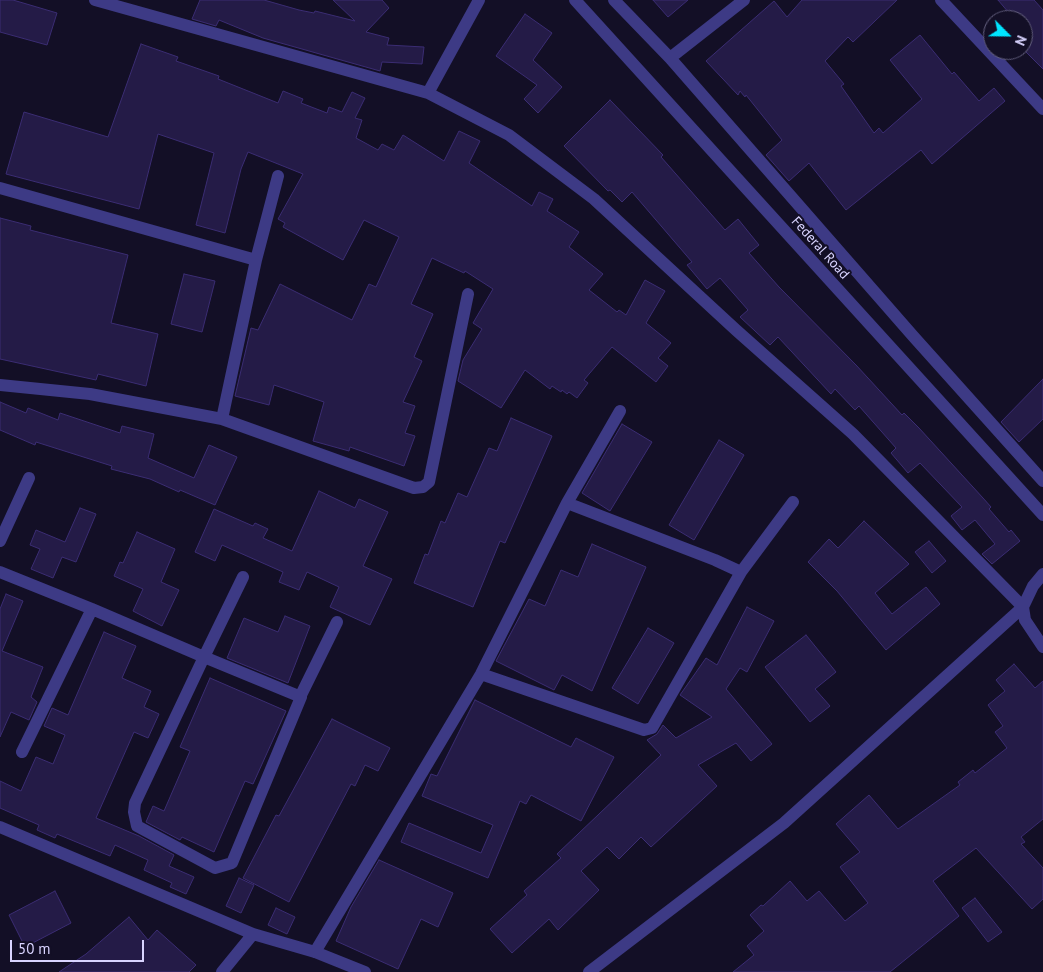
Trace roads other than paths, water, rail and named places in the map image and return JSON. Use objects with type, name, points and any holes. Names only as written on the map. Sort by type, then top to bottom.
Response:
[{"type":"street","points":[[95,0],[428,93],[509,135],[594,199],[736,330],[853,434],[1023,607],[1025,620],[1043,647]]},
{"type":"street","points":[[428,93],[479,0]]},
{"type":"street","name":"Federal Road","points":[[575,0],[1043,515]]},
{"type":"street","name":"Federal Road","points":[[614,0],[670,58],[912,336],[1043,481]]},
{"type":"street","points":[[670,58],[744,0]]},
{"type":"street","points":[[941,0],[1043,110]]},
{"type":"street","points":[[222,419],[256,260],[278,176]]},
{"type":"street","points":[[0,188],[256,260]]},
{"type":"street","points":[[0,385],[90,394],[222,419],[414,488],[422,487],[428,482],[468,294]]},
{"type":"street","points":[[315,952],[481,674],[567,503],[620,411]]},
{"type":"street","points":[[0,541],[29,478]]},
{"type":"street","points":[[481,674],[644,730],[652,728],[740,572],[793,502]]},
{"type":"street","points":[[567,503],[715,560],[740,572]]},
{"type":"street","points":[[0,572],[300,697]]},
{"type":"street","points":[[588,972],[784,823],[1023,607],[1033,586],[1043,574]]},
{"type":"street","points":[[243,577],[135,803],[134,812],[137,826],[215,868],[232,863],[300,697],[337,622]]},
{"type":"street","points":[[22,752],[92,609]]},
{"type":"street","points":[[0,827],[253,934],[315,952],[365,972]]},
{"type":"street","points":[[222,972],[253,934]]}]
